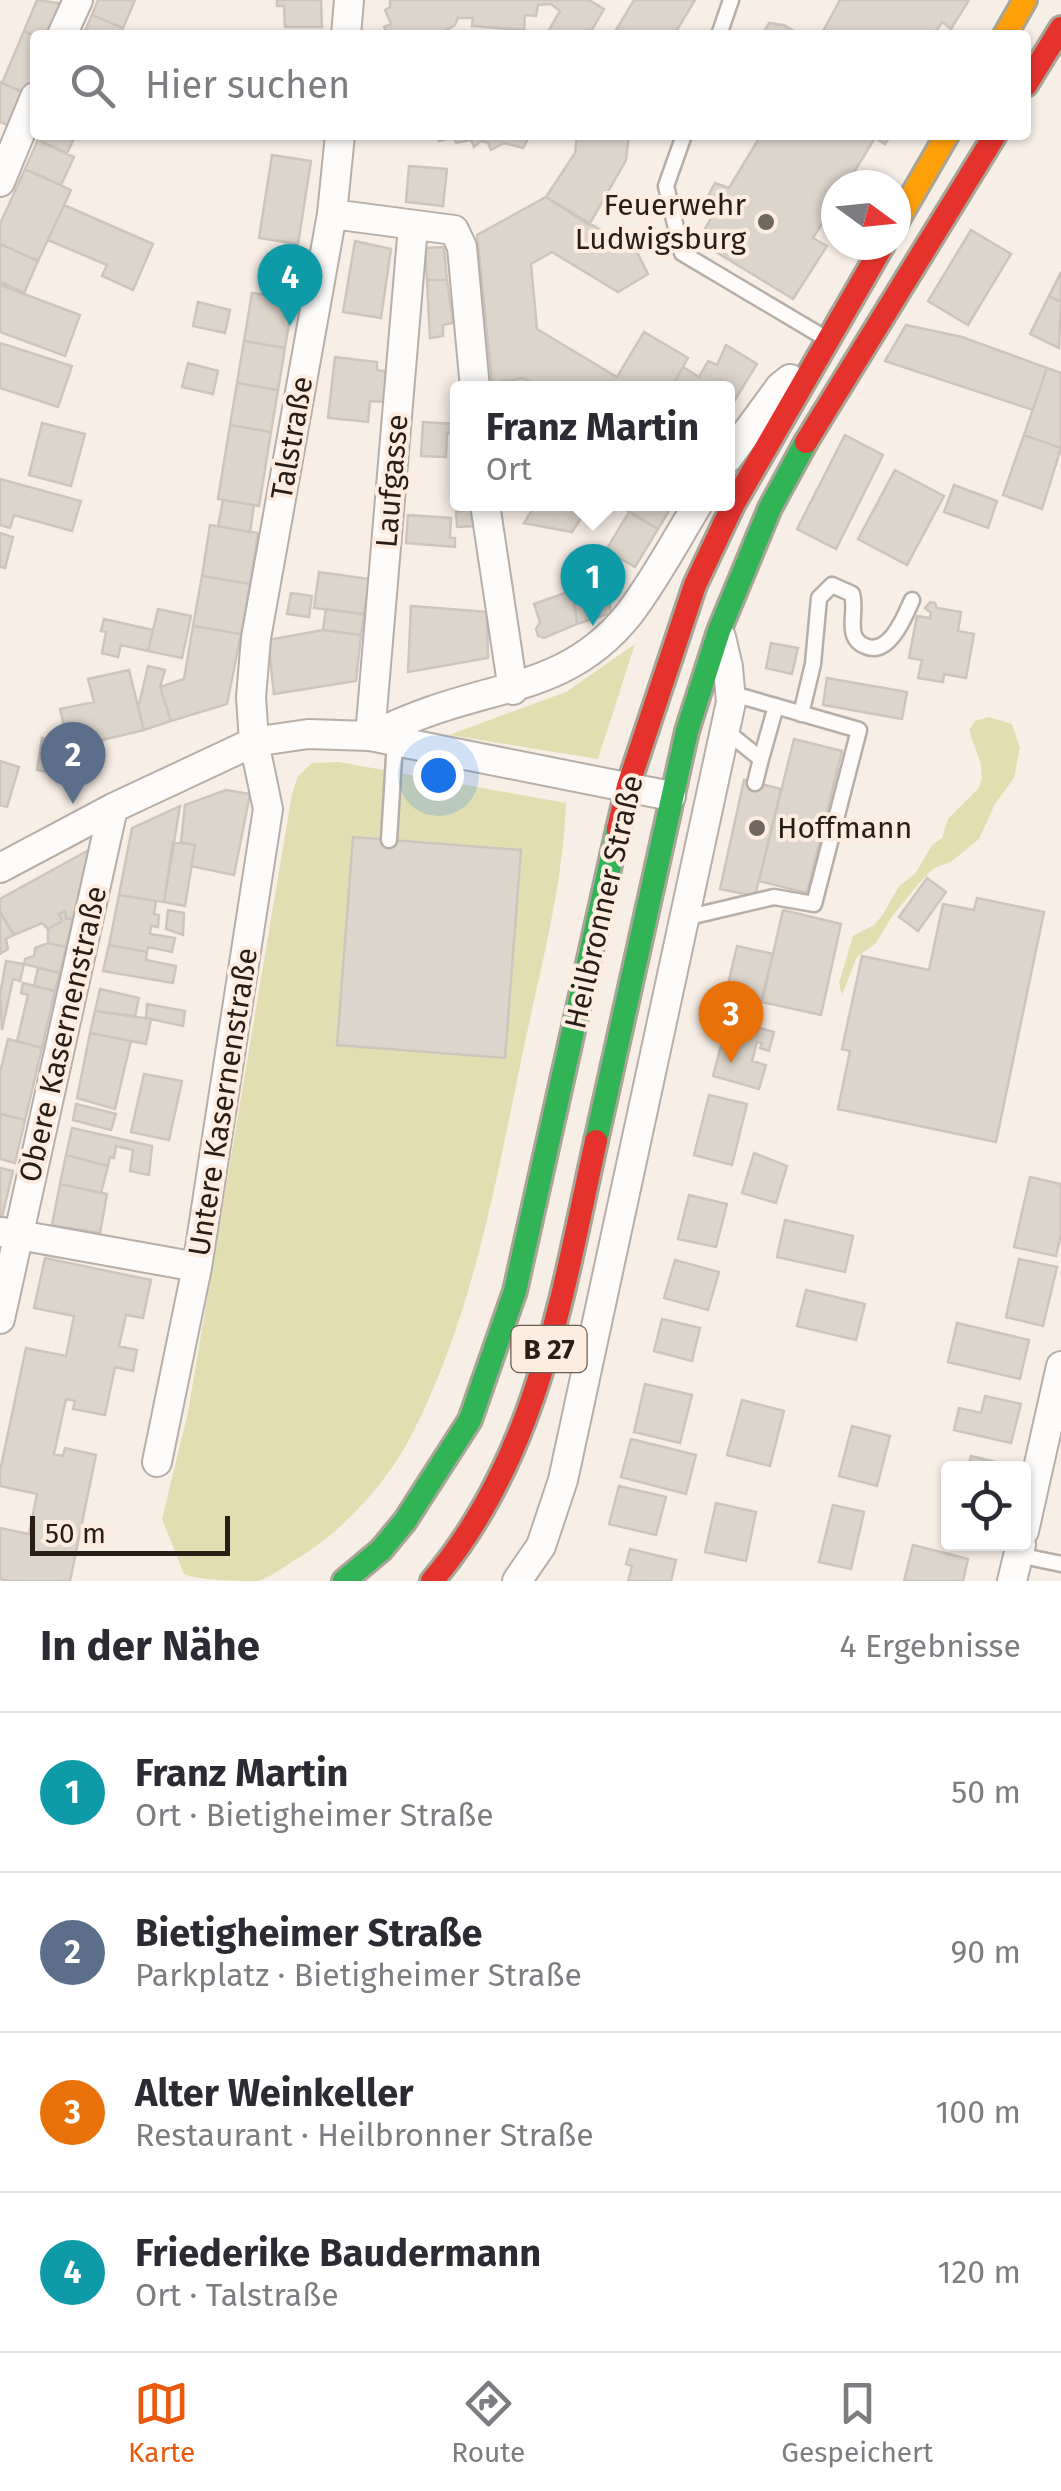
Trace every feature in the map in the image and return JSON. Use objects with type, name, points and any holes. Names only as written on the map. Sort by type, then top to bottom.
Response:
[{"type":"main road","points":[[1008,30],[1026,0]]},
{"type":"main road","points":[[1031,77],[1061,28]]},
{"type":"main road","points":[[911,196],[944,140]]},
{"type":"main road","name":"Heilbronner Straße","points":[[432,1581],[479,1521],[506,1472],[553,1336],[671,796],[719,630],[770,508],[822,412],[992,140]]},
{"type":"main road","name":"Heilbronner Straße","points":[[735,500],[874,260]]},
{"type":"main road","name":"Heilbronner Straße","points":[[354,1574],[382,1550],[440,1471],[470,1420],[494,1359],[533,1218],[628,786],[672,648],[730,511]]},
{"type":"street","points":[[64,30],[78,0]]},
{"type":"street","points":[[346,30],[349,0]]},
{"type":"street","points":[[0,182],[30,109]]},
{"type":"street","name":"Talstraße","points":[[254,742],[251,697],[256,638],[332,214],[339,140]]},
{"type":"street","points":[[332,214],[454,230],[462,247],[473,381]]},
{"type":"street","name":"Laufgasse","points":[[383,738],[414,226]]},
{"type":"street","points":[[735,448],[780,387],[821,350]]},
{"type":"street","points":[[486,511],[512,690]]},
{"type":"street","points":[[383,738],[436,709],[512,690],[561,670],[598,645],[628,616],[694,511]]},
{"type":"street","points":[[518,1581],[542,1546],[564,1480],[726,731],[730,693],[719,630]]},
{"type":"street","points":[[0,868],[113,808],[254,742],[308,734],[383,738],[671,796]]},
{"type":"street","name":"Untere Kasernenstraße","points":[[157,1462],[197,1266],[227,1090],[268,809],[254,742]]},
{"type":"street","name":"Obere Kasernenstraße","points":[[0,1320],[9,1234],[113,808]]},
{"type":"street","points":[[9,1234],[197,1266]]},
{"type":"street","points":[[574,1238],[614,1247]]},
{"type":"street","points":[[1019,1553],[1059,1383]]},
{"type":"lane","points":[[720,30],[731,0]]},
{"type":"lane","points":[[682,140],[666,186],[682,253],[821,350]]},
{"type":"lane","points":[[801,714],[822,592],[832,585],[852,594],[854,635],[862,645],[871,648],[880,646],[898,628],[912,600]]},
{"type":"lane","points":[[684,918],[774,896],[814,904],[858,730],[730,693]]},
{"type":"lane","points":[[755,783],[776,706]]},
{"type":"lane","points":[[726,731],[761,759]]},
{"type":"lane","points":[[383,738],[390,840]]},
{"type":"lane","points":[[726,908],[730,891]]},
{"type":"lane","points":[[1019,1553],[1061,1564]]},
{"type":"shaded area","points":[[635,644],[598,759],[449,735],[566,692]]},
{"type":"shaded area","points":[[989,717],[1012,724],[1020,748],[1014,778],[995,804],[979,839],[951,862],[934,868],[891,918],[876,943],[857,957],[842,995],[839,983],[853,936],[882,916],[899,886],[915,874],[932,845],[942,838],[948,819],[978,789],[981,765],[969,730],[975,721]]},
{"type":"shaded area","points":[[339,762],[566,803],[556,893],[481,1244],[451,1342],[411,1436],[375,1490],[310,1551],[259,1581],[200,1578],[184,1574],[162,1519],[188,1412],[292,794],[298,776],[312,763]]},
{"type":"building","points":[[37,0],[65,4],[54,30],[24,31]]},
{"type":"building","points":[[98,0],[135,0],[123,28],[92,15]]},
{"type":"building","points":[[277,0],[321,0],[322,27],[285,27],[284,6],[277,6]]},
{"type":"building","points":[[390,0],[589,0],[604,9],[592,30],[549,30],[560,11],[551,4],[538,5],[536,16],[525,15],[524,30],[472,26],[473,18],[458,18],[447,30],[386,30],[384,27],[391,24],[385,10],[390,7]]},
{"type":"building","points":[[634,0],[695,0],[677,30],[616,30]]},
{"type":"building","points":[[840,0],[969,0],[951,29],[942,22],[937,30],[824,30]]},
{"type":"building","points":[[92,15],[123,28],[122,30],[85,30]]},
{"type":"building","points":[[769,23],[792,30],[765,30]]},
{"type":"building","points":[[24,31],[30,34],[27,94],[2,83]]},
{"type":"building","points":[[0,82],[27,94],[13,127],[0,122]]},
{"type":"building","points":[[38,140],[74,140],[67,153]]},
{"type":"building","points":[[38,140],[74,157],[61,185],[25,169]]},
{"type":"building","points":[[471,140],[527,140],[523,148],[504,143],[491,150],[488,143],[481,141],[474,147]]},
{"type":"building","points":[[576,140],[628,140],[626,160],[589,225],[546,197],[575,153]]},
{"type":"building","name":"Feuerwehr Ludwigsburg","points":[[758,140],[874,140],[855,170],[821,170],[821,225],[813,238],[821,243],[821,255],[793,299],[698,241],[718,206],[707,198],[715,183],[729,188]]},
{"type":"building","points":[[272,155],[311,161],[298,244],[259,238]]},
{"type":"building","points":[[409,166],[447,169],[443,206],[406,202]]},
{"type":"building","points":[[25,169],[71,190],[38,261],[0,244],[0,224]]},
{"type":"building","points":[[546,197],[637,252],[648,274],[618,292],[552,252],[531,264],[537,329],[617,377],[644,332],[688,358],[675,381],[492,381],[477,235]]},
{"type":"building","points":[[64,205],[153,244],[133,290],[102,276],[107,265],[48,240]]},
{"type":"building","points":[[971,230],[1011,254],[968,325],[928,301]]},
{"type":"building","points":[[355,241],[391,249],[381,318],[343,312]]},
{"type":"building","points":[[0,244],[38,261],[24,293],[0,282]]},
{"type":"building","points":[[444,247],[447,280],[427,280],[425,248]]},
{"type":"building","points":[[1061,272],[1061,302],[1049,296]]},
{"type":"building","points":[[427,280],[447,280],[453,323],[443,325],[443,336],[430,338]]},
{"type":"building","points":[[0,285],[80,315],[65,356],[0,332]]},
{"type":"building","points":[[252,293],[293,299],[285,348],[244,341]]},
{"type":"building","points":[[1049,296],[1061,302],[1059,348],[1030,334]]},
{"type":"building","points":[[198,302],[230,310],[225,333],[193,326]]},
{"type":"building","points":[[906,325],[962,337],[1047,368],[1033,410],[885,361]]},
{"type":"building","points":[[244,341],[285,348],[278,390],[237,383]]},
{"type":"building","points":[[0,343],[72,366],[58,407],[0,388]]},
{"type":"building","points":[[726,345],[757,364],[735,400],[735,381],[675,381],[683,367],[699,377],[708,361],[717,365]]},
{"type":"building","points":[[335,357],[377,362],[377,370],[389,372],[385,402],[370,401],[368,422],[328,418]]},
{"type":"building","points":[[188,363],[218,371],[213,394],[182,387]]},
{"type":"building","points":[[1047,368],[1061,373],[1061,448],[1024,435]]},
{"type":"building","points":[[237,383],[278,390],[271,432],[230,425]]},
{"type":"building","points":[[423,422],[450,424],[446,457],[421,456]]},
{"type":"building","points":[[42,423],[85,434],[71,486],[29,475]]},
{"type":"building","points":[[230,425],[271,432],[259,506],[218,499]]},
{"type":"building","points":[[845,435],[883,455],[836,549],[797,529]]},
{"type":"building","points":[[1024,435],[1061,448],[1042,509],[1003,495]]},
{"type":"building","points":[[895,470],[944,496],[907,565],[858,539]]},
{"type":"building","points":[[0,479],[81,501],[72,531],[14,515],[10,528],[0,525]]},
{"type":"building","points":[[954,485],[997,501],[988,528],[944,512]]},
{"type":"building","points":[[223,500],[254,505],[250,532],[218,526]]},
{"type":"building","points":[[473,511],[475,526],[457,527],[456,512]]},
{"type":"building","points":[[532,511],[586,511],[572,532],[524,523]]},
{"type":"building","points":[[628,511],[669,511],[658,529]]},
{"type":"building","points":[[629,512],[658,529],[635,567],[606,550]]},
{"type":"building","points":[[408,515],[451,518],[450,538],[455,538],[455,547],[406,543]]},
{"type":"building","points":[[210,525],[258,533],[250,584],[202,576]]},
{"type":"building","points":[[0,533],[13,537],[5,568],[0,567]]},
{"type":"building","points":[[604,566],[611,613],[577,624],[569,569]]},
{"type":"building","points":[[319,572],[369,579],[364,614],[314,608]]},
{"type":"building","points":[[202,576],[250,584],[241,634],[193,626]]},
{"type":"building","points":[[573,590],[577,624],[544,638],[538,636],[540,622],[534,604]]},
{"type":"building","points":[[291,593],[312,596],[309,617],[287,614]]},
{"type":"building","points":[[930,602],[937,608],[961,612],[958,631],[974,634],[966,678],[944,674],[943,682],[918,678],[922,660],[909,658],[917,616],[930,618],[931,613],[925,608]]},
{"type":"building","points":[[411,606],[487,612],[488,658],[408,672]]},
{"type":"building","points":[[158,609],[191,616],[182,658],[148,651]]},
{"type":"building","points":[[326,609],[364,614],[361,635],[323,630]]},
{"type":"building","points":[[104,619],[153,630],[148,651],[121,645],[118,657],[102,653]]},
{"type":"building","points":[[193,626],[241,634],[227,704],[171,721],[160,687],[184,679]]},
{"type":"building","points":[[323,630],[361,635],[356,681],[274,694],[268,640]]},
{"type":"building","points":[[771,643],[798,648],[792,674],[766,668]]},
{"type":"building","points":[[148,666],[165,670],[160,687],[171,721],[144,730],[138,709]]},
{"type":"building","points":[[129,670],[144,730],[69,748],[60,709],[94,702],[88,679]]},
{"type":"building","points":[[827,678],[907,692],[902,719],[823,705]]},
{"type":"building","points":[[42,738],[65,742],[62,762],[39,758]]},
{"type":"building","points":[[794,739],[842,751],[807,893],[759,881]]},
{"type":"building","points":[[39,758],[62,762],[59,774],[37,770]]},
{"type":"building","points":[[0,761],[19,767],[7,807],[0,805]]},
{"type":"building","points":[[744,780],[781,789],[755,896],[720,889]]},
{"type":"building","points":[[226,790],[250,794],[234,875],[191,866],[195,845],[181,842],[185,805]]},
{"type":"building","points":[[180,806],[164,902],[119,895],[132,828]]},
{"type":"building","points":[[353,837],[521,850],[505,1058],[337,1045]]},
{"type":"building","points":[[173,842],[195,845],[185,906],[164,902]]},
{"type":"building","points":[[89,850],[73,918],[66,919],[65,911],[59,914],[62,921],[48,929],[42,923],[14,935],[0,912],[0,899]]},
{"type":"building","points":[[927,878],[946,892],[918,931],[899,917]]},
{"type":"building","points":[[119,895],[156,901],[158,927],[151,926],[150,934],[175,938],[172,952],[109,945]]},
{"type":"building","points":[[977,898],[1044,912],[996,1142],[838,1109],[850,1051],[842,1049],[862,956],[929,970],[943,904],[974,910]]},
{"type":"building","points":[[168,910],[184,913],[183,935],[166,929]]},
{"type":"building","points":[[783,910],[841,924],[821,1015],[762,1002]]},
{"type":"building","points":[[65,911],[66,919],[73,918],[66,947],[48,943],[48,929],[62,921],[59,914]]},
{"type":"building","points":[[0,912],[14,935],[6,939],[8,949],[0,954]]},
{"type":"building","points":[[48,943],[66,947],[60,973],[24,964],[25,959],[34,956],[35,948]]},
{"type":"building","points":[[109,945],[147,952],[146,960],[176,966],[173,983],[103,971]]},
{"type":"building","points":[[737,946],[773,954],[760,1005],[725,997]]},
{"type":"building","points":[[6,961],[24,964],[20,981],[13,979],[2,1030],[0,995]]},
{"type":"building","points":[[38,968],[60,973],[55,991],[34,986]]},
{"type":"building","points":[[23,983],[55,991],[42,1048],[17,1041],[28,995],[21,993]]},
{"type":"building","points":[[100,989],[139,998],[135,1016],[95,1011]]},
{"type":"building","points":[[147,1004],[185,1011],[183,1026],[146,1018]]},
{"type":"building","points":[[713,1008],[732,1013],[731,1020],[774,1032],[769,1051],[757,1042],[752,1061],[766,1065],[759,1089],[713,1076],[724,1035],[707,1031]]},
{"type":"building","points":[[95,1011],[151,1019],[146,1044],[90,1033]]},
{"type":"building","points":[[90,1033],[131,1041],[115,1109],[77,1098]]},
{"type":"building","points":[[8,1039],[42,1048],[25,1120],[0,1114],[0,1073]]},
{"type":"building","points":[[144,1074],[182,1081],[169,1140],[131,1132]]},
{"type":"building","points":[[709,1095],[747,1104],[732,1165],[694,1155]]},
{"type":"building","points":[[76,1104],[116,1114],[111,1130],[73,1120]]},
{"type":"building","points":[[0,1114],[25,1120],[15,1163],[0,1159]]},
{"type":"building","points":[[72,1128],[152,1146],[149,1175],[130,1171],[133,1150],[116,1146],[108,1166],[66,1155]]},
{"type":"building","points":[[754,1153],[787,1166],[776,1203],[742,1193]]},
{"type":"building","points":[[66,1155],[108,1166],[101,1193],[60,1184]]},
{"type":"building","points":[[0,1168],[13,1171],[2,1217],[0,1217]]},
{"type":"building","points":[[1030,1177],[1061,1184],[1061,1234],[1056,1256],[1014,1247]]},
{"type":"building","points":[[60,1184],[107,1194],[100,1233],[52,1225]]},
{"type":"building","points":[[689,1195],[727,1204],[716,1247],[678,1239]]},
{"type":"building","points":[[785,1220],[853,1236],[845,1272],[777,1257]]},
{"type":"building","points":[[45,1258],[151,1280],[143,1318],[126,1315],[119,1346],[137,1350],[133,1371],[115,1367],[105,1415],[73,1409],[75,1401],[66,1399],[54,1454],[63,1456],[65,1448],[96,1455],[70,1581],[9,1581],[0,1579],[0,1528],[29,1534],[37,1494],[0,1486],[26,1348],[66,1356],[74,1316],[34,1308]]},
{"type":"building","points":[[1019,1259],[1057,1267],[1043,1326],[1006,1317]]},
{"type":"building","points":[[675,1260],[719,1272],[708,1310],[664,1298]]},
{"type":"building","points":[[806,1290],[865,1304],[856,1340],[797,1326]]},
{"type":"building","points":[[662,1319],[700,1328],[692,1361],[654,1351]]},
{"type":"building","points":[[957,1323],[1029,1340],[1020,1379],[948,1362]]},
{"type":"building","points":[[645,1384],[692,1395],[680,1443],[634,1432]]},
{"type":"building","points":[[985,1396],[1021,1404],[1011,1443],[954,1430],[959,1408],[981,1413]]},
{"type":"building","points":[[742,1400],[784,1411],[770,1466],[727,1455]]},
{"type":"building","points":[[852,1426],[890,1436],[877,1486],[839,1476]]},
{"type":"building","points":[[631,1439],[696,1455],[686,1494],[621,1477]]},
{"type":"building","points":[[619,1486],[666,1497],[656,1535],[609,1524]]},
{"type":"building","points":[[716,1503],[756,1512],[746,1561],[705,1552]]},
{"type":"building","points":[[833,1505],[864,1512],[851,1569],[819,1562]]},
{"type":"building","points":[[913,1545],[968,1559],[963,1581],[904,1581]]},
{"type":"building","points":[[630,1549],[676,1560],[671,1581],[628,1581],[632,1566],[626,1564]]},
{"type":"traffic: fast","points":[[596,1141],[687,731],[719,631],[770,508],[806,442]]},
{"type":"traffic: fast","points":[[344,1581],[381,1550],[405,1521],[470,1420],[515,1291],[618,829]]},
{"type":"traffic: slow","points":[[1008,30],[1025,0]]},
{"type":"traffic: slow","points":[[911,197],[944,140]]},
{"type":"traffic: jam","points":[[1031,77],[1061,28]]},
{"type":"traffic: jam","points":[[806,442],[992,140]]},
{"type":"traffic: jam","points":[[735,502],[874,260]]},
{"type":"traffic: jam","points":[[618,829],[628,786],[695,585],[730,511]]},
{"type":"traffic: jam","points":[[432,1581],[468,1533],[498,1482],[522,1428],[557,1315],[596,1141]]},
{"type":"place","name":"Feuerwehr Ludwigsburg","points":[[766,222]]},
{"type":"place","name":"Friederike Baudermann","points":[[290,326]]},
{"type":"place","name":"Franz Martin","points":[[593,626]]},
{"type":"place","name":"Bietigheimer Straße","points":[[73,804]]},
{"type":"place","name":"Hoffmann","points":[[757,828]]},
{"type":"place","name":"Alter Weinkeller","points":[[731,1063]]}]
